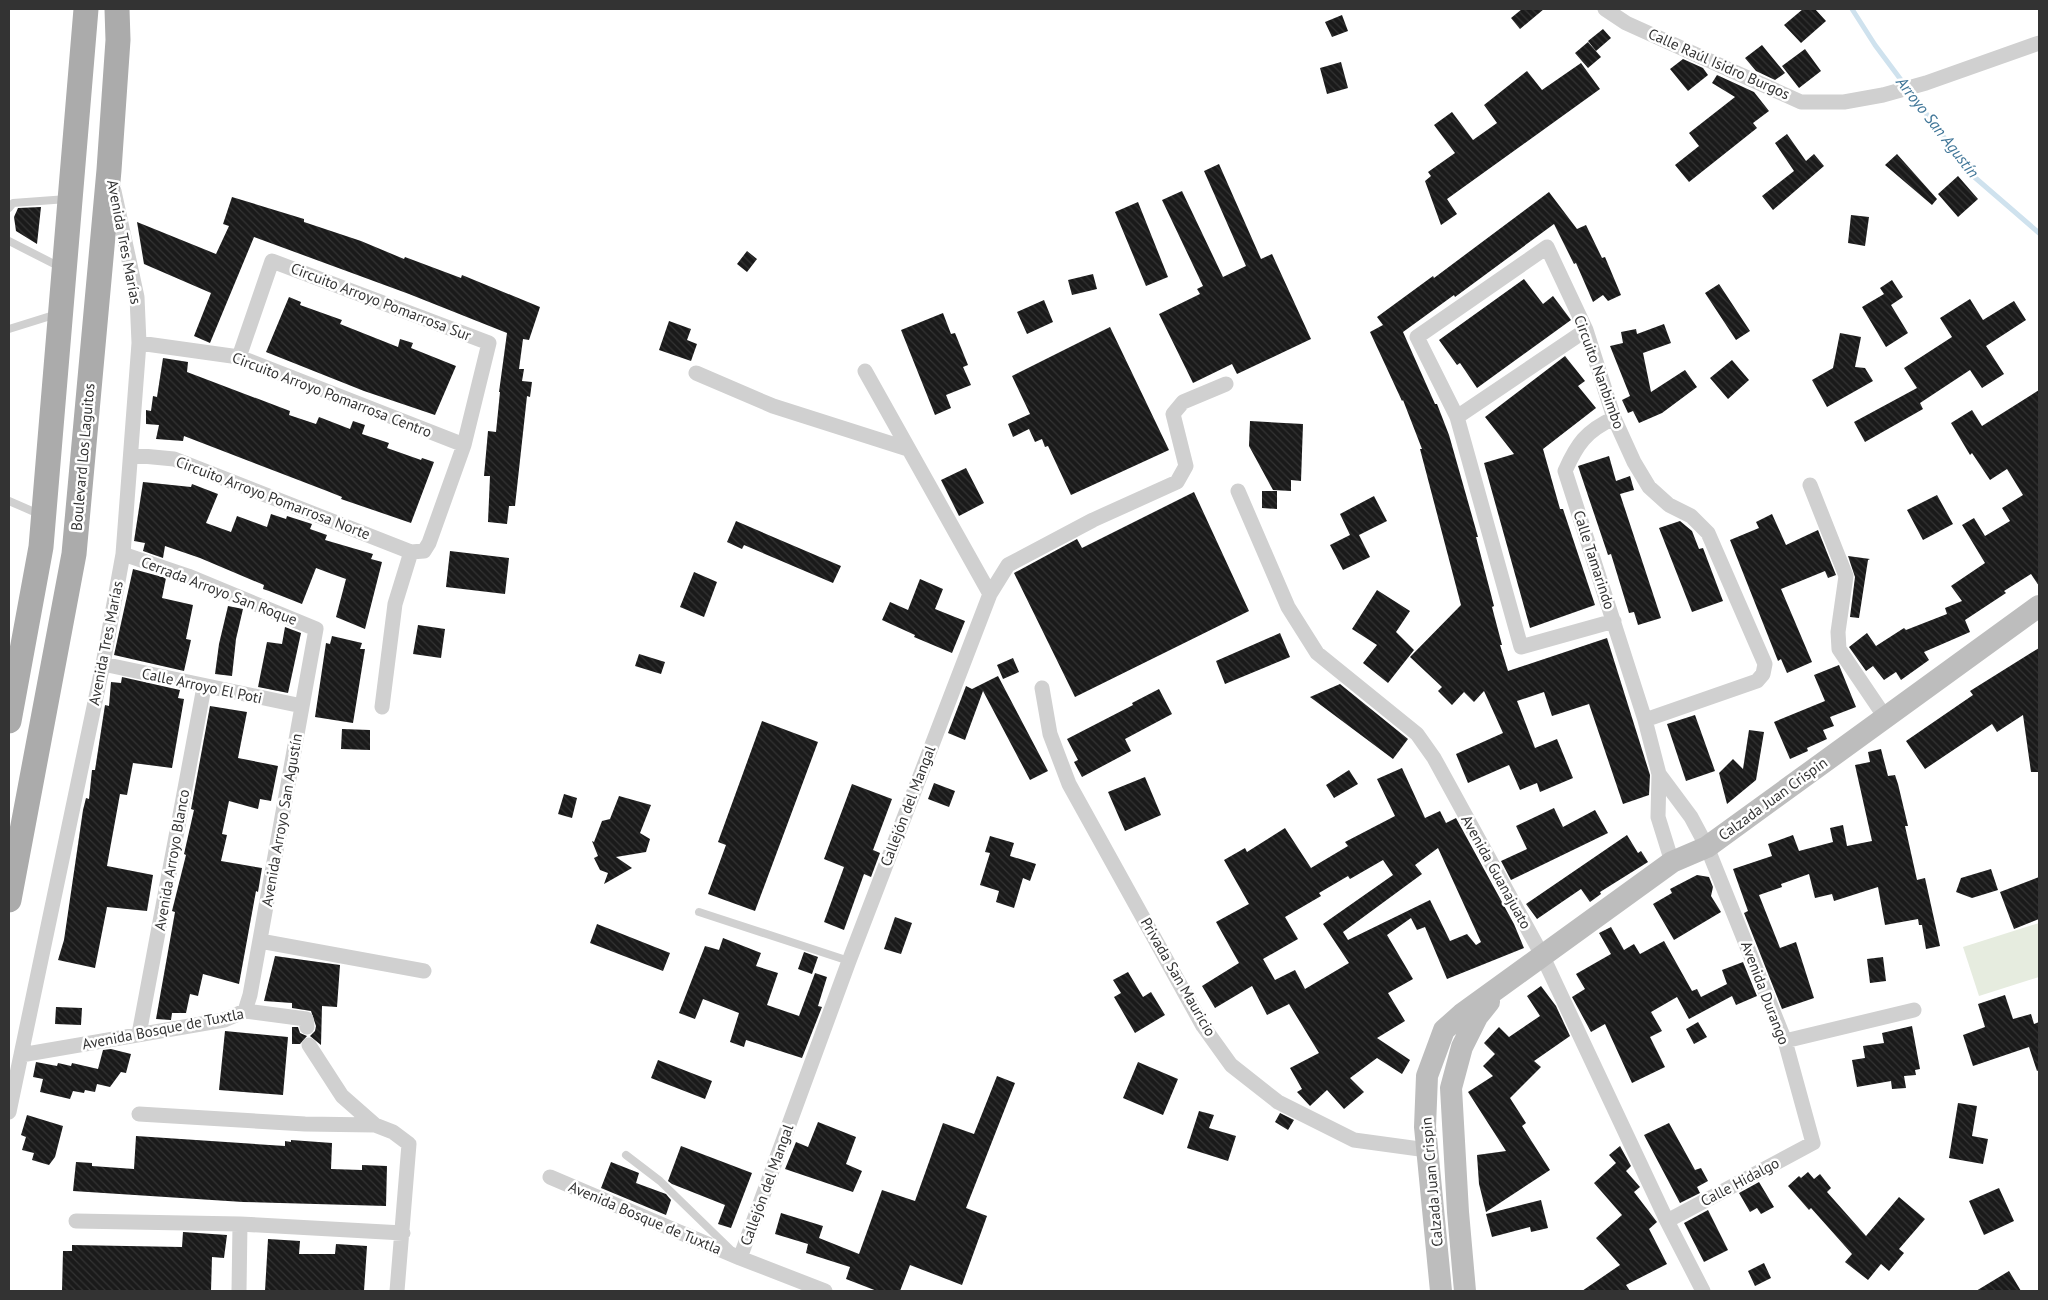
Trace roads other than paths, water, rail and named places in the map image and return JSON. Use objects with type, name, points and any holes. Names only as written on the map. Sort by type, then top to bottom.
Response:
[{"type":"main road","points":[[9,721],[41,547],[86,9]]},
{"type":"main road","name":"Boulevard Los Laguitos","points":[[9,900],[74,554],[109,170],[118,40],[117,9]]},
{"type":"main road","name":"Calzada Juan Crispin","points":[[1441,1291],[1425,1128],[1427,1076],[1444,1030],[1462,1014],[1504,985],[1542,955],[1672,862],[1707,847],[1885,717],[2037,613]]},
{"type":"main road","name":"Calzada Juan Crispin","points":[[1465,1291],[1458,1212],[1452,1088],[1462,1047],[1477,1017],[1504,985]]},
{"type":"street","name":"Calle Raúl Isidro Burgos","points":[[1605,9],[1626,23],[1671,41],[1801,102],[1844,102],[1884,95],[1926,83],[2039,43]]},
{"type":"street","name":"Avenida Tres Marías","points":[[9,1112],[103,664],[123,554],[139,343],[137,297],[109,170]]},
{"type":"street","name":"Circuito Nanbimbo","points":[[1614,622],[1521,647],[1457,417],[1417,337],[1547,247],[1586,330],[1614,418],[1634,462],[1649,487],[1669,504],[1692,516],[1708,533],[1765,664],[1763,674],[1757,680],[1645,720]]},
{"type":"street","name":"Circuito Arroyo Pomarrosa Sur","points":[[239,357],[272,261],[489,343],[464,445]]},
{"type":"street","points":[[1457,417],[1586,330]]},
{"type":"street","name":"Circuito Arroyo Pomarrosa Centro","points":[[139,343],[239,357],[464,445]]},
{"type":"street","points":[[865,370],[990,594]]},
{"type":"street","points":[[696,373],[773,406],[908,449]]},
{"type":"street","name":"Callejón del Mangal","points":[[740,1258],[849,961],[990,594],[1008,565],[1093,520],[1176,482],[1186,466],[1173,414],[1183,402],[1226,384]]},
{"type":"street","name":"Calle Tamarindo","points":[[1614,418],[1601,424],[1576,445],[1565,470],[1645,720]]},
{"type":"street","points":[[382,707],[395,604],[411,552],[424,551],[429,543],[464,445]]},
{"type":"street","name":"Circuito Arroyo Pomarrosa Norte","points":[[132,455],[174,459],[411,552]]},
{"type":"street","points":[[1810,485],[1846,576],[1838,632],[1839,649],[1885,717]]},
{"type":"street","name":"Avenida Guanajuato","points":[[1238,491],[1288,607],[1317,653],[1417,734],[1434,758],[1542,955],[1667,1221],[1703,1291]]},
{"type":"street","name":"Cerrada Arroyo San Roque","points":[[123,554],[188,576],[316,629]]},
{"type":"street","name":"Avenida Arroyo San Agustín","points":[[245,1011],[250,995],[316,629]]},
{"type":"street","name":"Calle Arroyo El Poti","points":[[103,664],[204,687],[302,706]]},
{"type":"street","name":"Avenida Arroyo Blanco","points":[[139,1034],[204,687]]},
{"type":"street","name":"Privada San Mauricio","points":[[1042,688],[1050,734],[1069,784],[1203,1026],[1231,1065],[1278,1102],[1354,1140],[1427,1150]]},
{"type":"street","points":[[1645,720],[1659,774],[1658,817],[1672,862]]},
{"type":"street","points":[[1659,774],[1692,817],[1707,847]]},
{"type":"street","name":"Avenida Durango","points":[[1707,847],[1784,1041],[1813,1143]]},
{"type":"street","points":[[260,941],[424,971]]},
{"type":"street","points":[[1784,1041],[1914,1010]]},
{"type":"street","name":"Avenida Bosque de Tuxtla","points":[[21,1055],[224,1020],[245,1011],[306,1023]]},
{"type":"street","points":[[309,1044],[342,1096],[376,1125],[393,1132],[409,1144],[398,1291]]},
{"type":"street","points":[[139,1114],[305,1124],[376,1125]]},
{"type":"street","name":"Calle Hidalgo","points":[[1667,1221],[1813,1143]]},
{"type":"street","name":"Avenida Bosque de Tuxtla","points":[[550,1177],[740,1258],[825,1291]]},
{"type":"street","points":[[76,1220],[240,1224],[403,1233]]},
{"type":"street","points":[[238,1291],[240,1224]]},
{"type":"lane","points":[[9,208],[13,203],[71,199]]},
{"type":"lane","points":[[9,241],[65,269]]},
{"type":"lane","points":[[9,329],[61,312]]},
{"type":"lane","points":[[9,501],[43,516]]},
{"type":"lane","points":[[699,912],[849,961]]},
{"type":"lane","points":[[626,1156],[660,1181],[740,1258]]},
{"type":"waterway","name":"Arroyo San Agustín","points":[[1852,9],[1875,45],[1972,175],[2039,233]]}]
